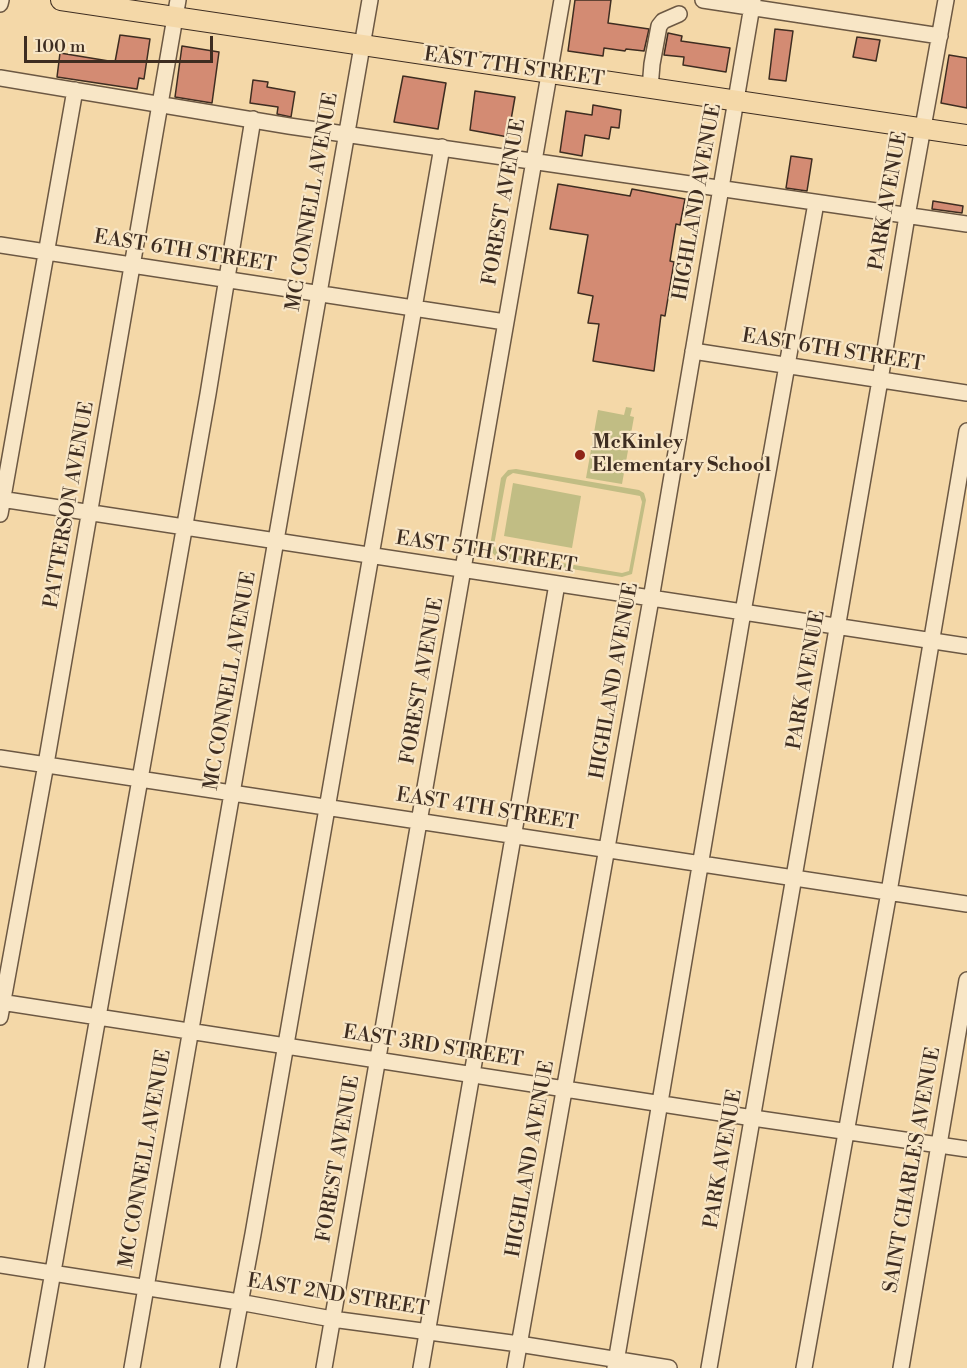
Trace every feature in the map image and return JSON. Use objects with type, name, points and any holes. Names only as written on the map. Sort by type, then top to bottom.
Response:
[{"type":"main road","name":"EAST 7TH STREET","points":[[61,0],[177,8],[362,45],[967,135]]},
{"type":"street","name":"MC CONNELL AVENUE","points":[[132,1368],[370,0]]},
{"type":"street","name":"FOREST AVENUE","points":[[324,1368],[562,0]]},
{"type":"street","points":[[703,0],[752,4],[940,36]]},
{"type":"street","name":"PARK AVENUE","points":[[709,1368],[946,0]]},
{"type":"street","name":"HIGHLAND AVENUE","points":[[515,1368],[651,598],[752,4]]},
{"type":"street","name":"PATTERSON AVENUE","points":[[1,1007],[46,764],[177,8]]},
{"type":"street","points":[[650,88],[659,26],[663,21],[679,14]]},
{"type":"street","points":[[0,78],[346,134],[967,224]]},
{"type":"street","points":[[1,504],[21,404],[75,90]]},
{"type":"street","points":[[36,1368],[253,119]]},
{"type":"street","points":[[228,1368],[442,147]]},
{"type":"street","points":[[616,1364],[743,612],[816,202]]},
{"type":"street","name":"EAST 6TH STREET","points":[[0,245],[505,322]]},
{"type":"street","name":"EAST 6TH STREET","points":[[693,351],[967,393]]},
{"type":"street","points":[[804,1368],[889,892],[967,432]]},
{"type":"street","name":"EAST 5TH STREET","points":[[1,504],[90,513],[967,646]]},
{"type":"street","points":[[421,1368],[557,584]]},
{"type":"street","name":"EAST 4TH STREET","points":[[0,758],[967,904]]},
{"type":"street","name":"SAINT CHARLES AVENUE","points":[[901,1368],[967,980]]},
{"type":"street","name":"EAST 3RD STREET","points":[[1,1007],[98,1017],[967,1149]]},
{"type":"street","name":"EAST 2ND STREET","points":[[0,1265],[239,1302],[332,1319],[519,1344],[616,1364],[669,1368]]},
{"type":"shaded area","points":[[626,407],[632,408],[630,416],[634,417],[622,484],[586,478],[598,410],[624,415]]},
{"type":"shaded area","points":[[516,469],[639,490],[644,493],[646,500],[632,574],[622,577],[496,557],[490,546],[501,478],[508,470]],"holes":[[[513,473],[640,496],[642,502],[629,571],[622,573],[497,552],[494,545],[506,480]]]},
{"type":"shaded area","points":[[513,483],[581,496],[572,548],[504,536]]},
{"type":"building","points":[[575,0],[611,0],[608,23],[649,29],[644,51],[604,48],[603,56],[568,51]]},
{"type":"building","points":[[775,29],[793,31],[786,81],[769,79]]},
{"type":"building","points":[[668,33],[682,36],[681,41],[730,48],[726,72],[683,65],[684,57],[664,55]]},
{"type":"building","points":[[120,35],[150,39],[144,79],[139,78],[137,89],[57,77],[60,53],[115,62]]},
{"type":"building","points":[[857,37],[880,40],[876,61],[853,57]]},
{"type":"building","points":[[182,46],[219,52],[212,103],[175,97]]},
{"type":"building","points":[[949,55],[967,58],[967,108],[941,103]]},
{"type":"building","points":[[403,76],[446,83],[438,129],[394,122]]},
{"type":"building","points":[[253,80],[268,82],[267,87],[295,92],[291,117],[277,114],[278,107],[250,103]]},
{"type":"building","points":[[475,91],[515,97],[508,137],[470,130]]},
{"type":"building","points":[[593,105],[621,110],[619,128],[611,127],[609,139],[585,135],[582,156],[560,152],[566,111],[592,115]]},
{"type":"building","points":[[791,156],[812,159],[807,191],[786,188]]},
{"type":"building","points":[[558,184],[630,196],[632,189],[685,199],[680,225],[676,224],[670,261],[674,262],[665,316],[661,315],[654,371],[593,361],[599,324],[588,323],[593,296],[578,293],[588,235],[550,229]]},
{"type":"building","points":[[933,201],[963,206],[962,213],[932,209]]},
{"type":"place","name":"McKinley Elementary School","points":[[580,455]]}]
